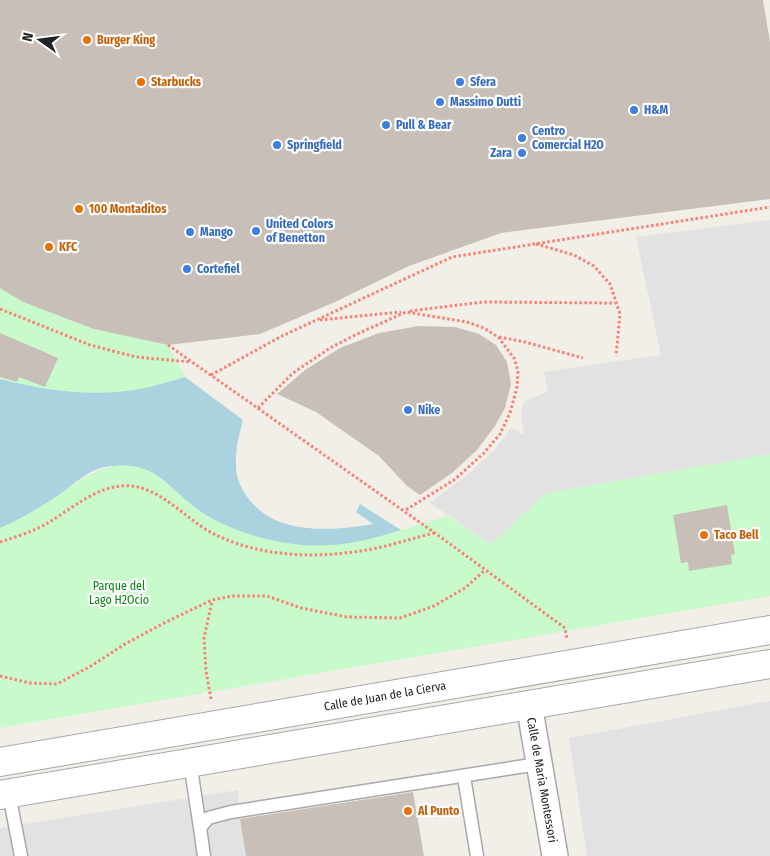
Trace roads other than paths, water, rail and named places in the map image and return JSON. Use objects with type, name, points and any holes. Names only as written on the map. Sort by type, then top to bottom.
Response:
[{"type":"street","name":"Calle de Juan de la Cierva","points":[[0,762],[770,630]]},
{"type":"street","points":[[4,795],[770,664]]},
{"type":"street","name":"Calle de María Montessori","points":[[529,704],[555,856]]},
{"type":"lane","points":[[190,762],[204,856]]},
{"type":"lane","points":[[200,828],[208,818],[231,812],[538,764]]},
{"type":"lane","points":[[464,777],[477,856]]},
{"type":"lane","points":[[4,795],[21,856]]},
{"type":"water","points":[[185,377],[243,420],[237,449],[237,474],[245,494],[260,510],[274,519],[289,525],[306,528],[340,528],[373,524],[356,512],[360,504],[401,530],[351,543],[334,545],[285,543],[252,535],[220,523],[192,505],[161,478],[151,472],[138,467],[123,465],[105,467],[92,472],[22,518],[0,528],[0,379],[52,390],[87,393],[140,389]]},
{"type":"place","name":"Burger King","points":[[87,40]]},
{"type":"place","name":"Starbucks","points":[[141,82]]},
{"type":"place","name":"Sfera","points":[[460,82]]},
{"type":"place","name":"Massimo Dutti","points":[[440,102]]},
{"type":"place","name":"H&M","points":[[634,110]]},
{"type":"place","name":"Pull & Bear","points":[[386,125]]},
{"type":"place","name":"Centro Comercial H2O","points":[[522,138]]},
{"type":"place","name":"Springfield","points":[[277,145]]},
{"type":"place","name":"Zara","points":[[522,153]]},
{"type":"place","name":"100 Montaditos","points":[[79,209]]},
{"type":"place","name":"United Colors of Benetton","points":[[256,231]]},
{"type":"place","name":"Mango","points":[[190,232]]},
{"type":"place","name":"KFC","points":[[49,247]]},
{"type":"place","name":"Cortefiel","points":[[187,269]]},
{"type":"place","name":"Nike","points":[[408,410]]},
{"type":"place","name":"Taco Bell","points":[[704,535]]},
{"type":"place","name":"Al Punto","points":[[408,811]]},
{"type":"park label","name":"Parque del Lago H2Ocio","points":[[119,593]]}]
